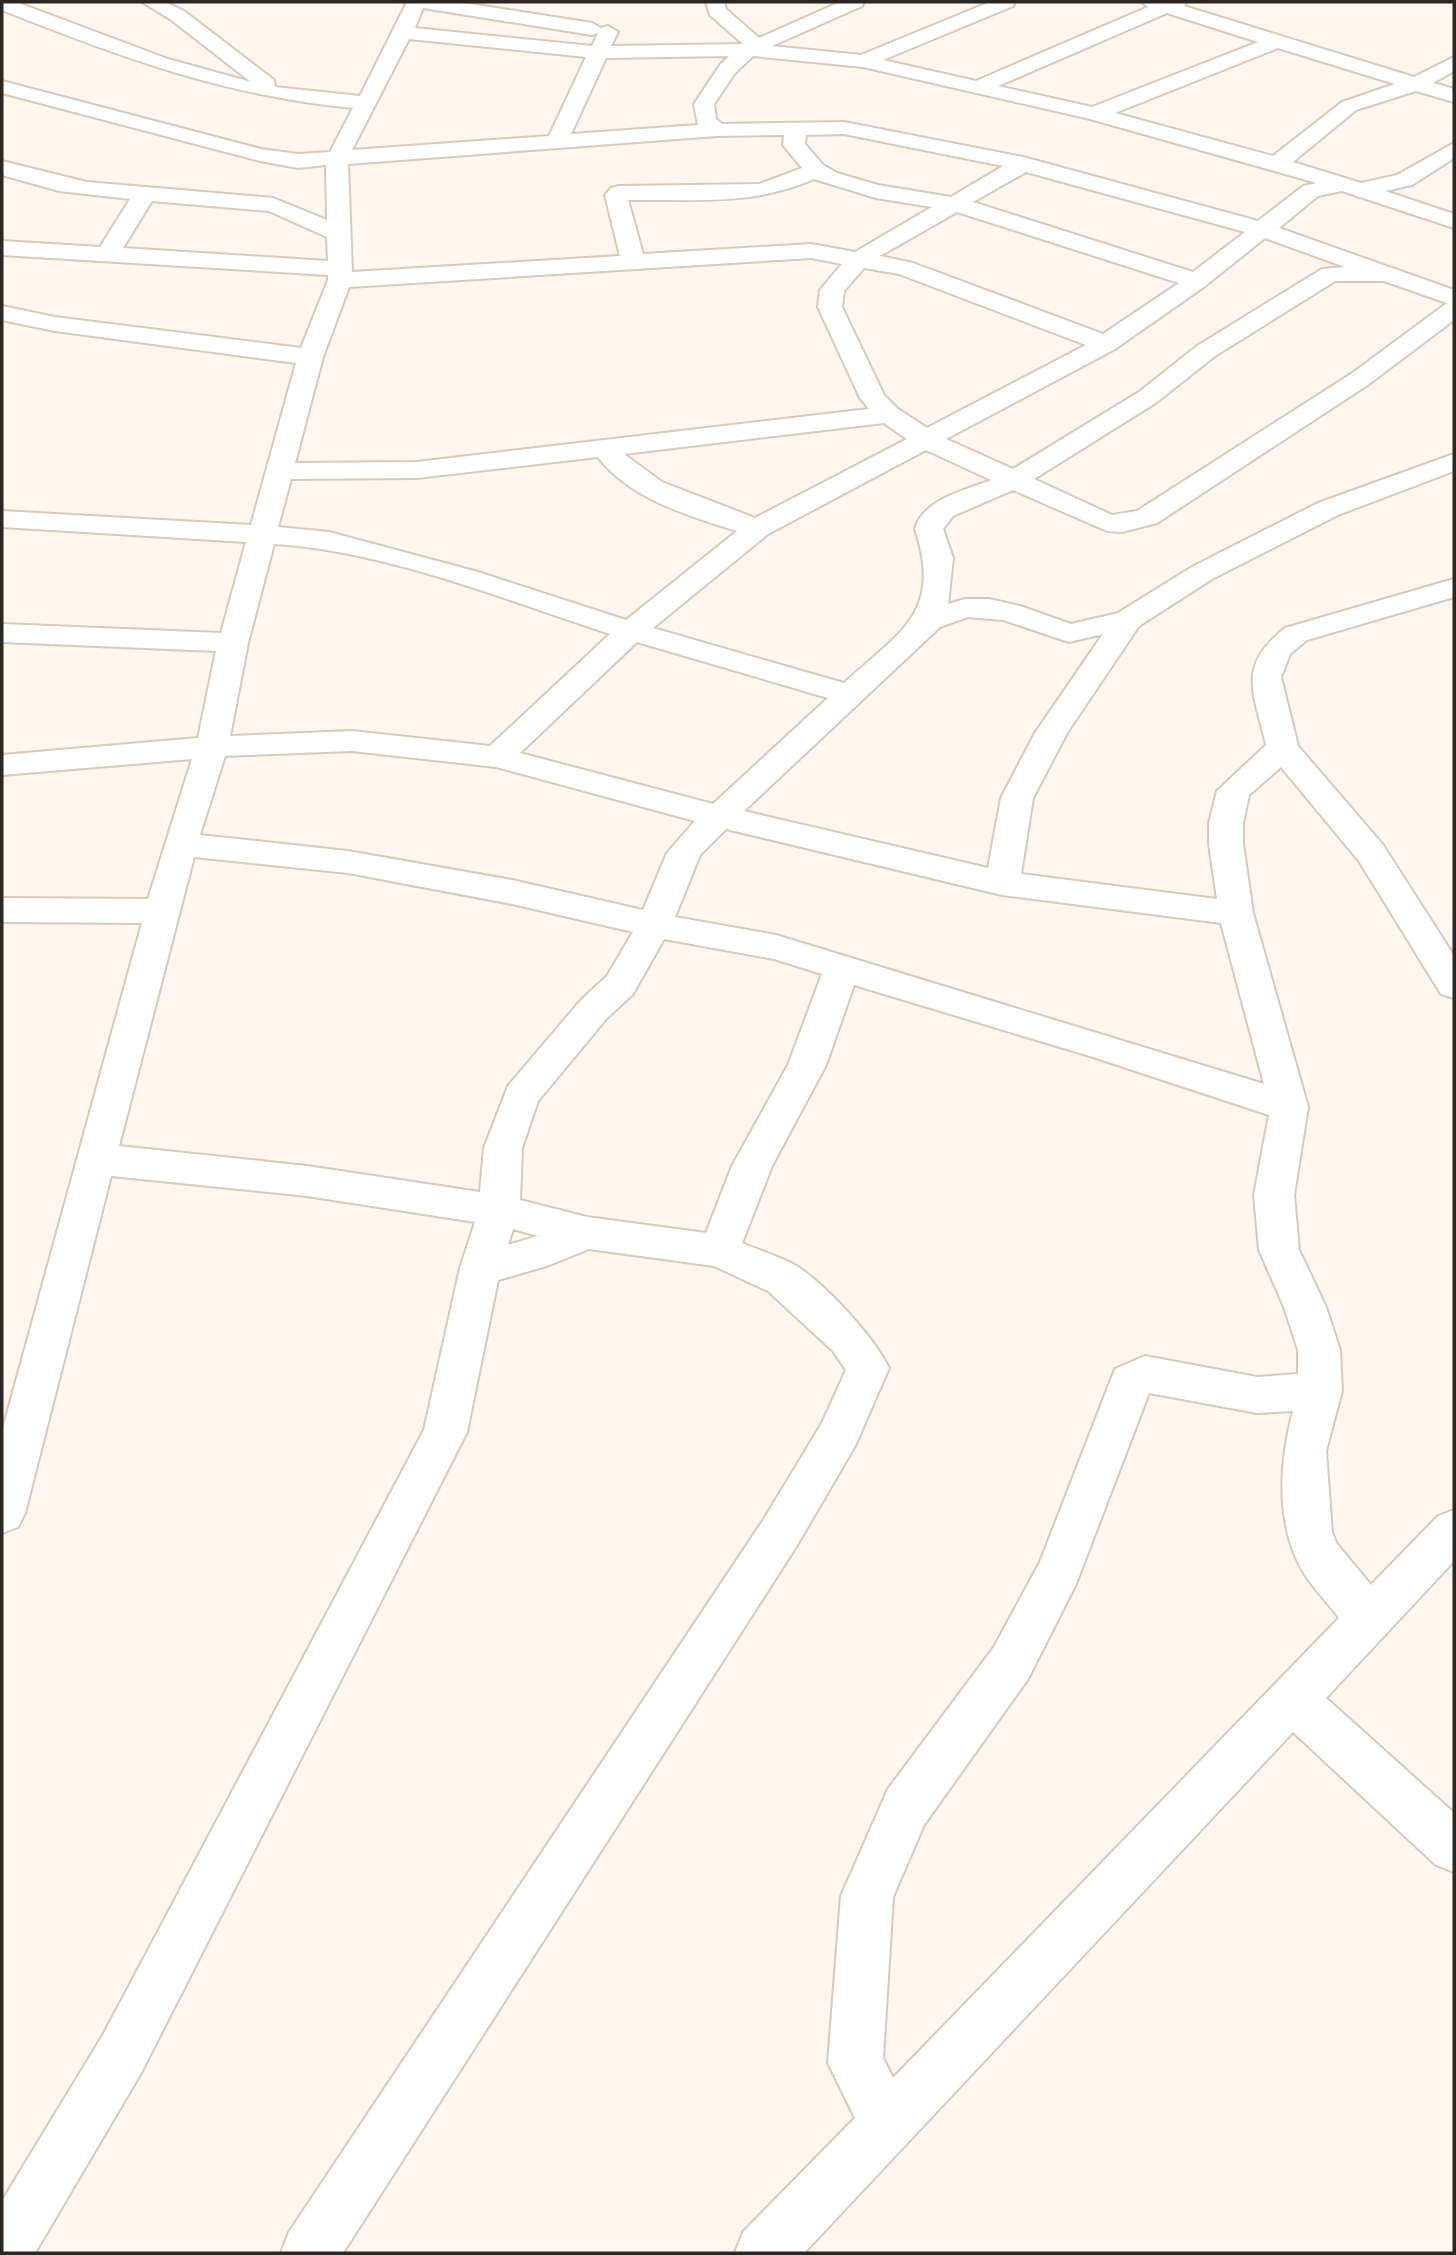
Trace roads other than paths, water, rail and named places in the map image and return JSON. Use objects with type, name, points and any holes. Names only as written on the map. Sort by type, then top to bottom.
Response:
[{"type":"street","points":[[151,2],[177,15],[280,94]]},
{"type":"street","points":[[2,1513],[180,844],[212,747],[233,643],[310,357],[340,274],[337,159],[403,33],[416,2]]},
{"type":"street","points":[[424,2],[607,32],[863,61],[981,86],[1278,164],[1308,182],[1352,187],[1454,221]]},
{"type":"street","points":[[715,2],[717,11],[748,49]]},
{"type":"street","points":[[717,130],[706,121],[704,104],[727,69],[748,49],[855,2]]},
{"type":"street","points":[[863,61],[1006,2]]},
{"type":"street","points":[[981,86],[1164,3],[1454,96]]},
{"type":"street","points":[[2,4],[149,59],[280,94],[366,103]]},
{"type":"street","points":[[557,142],[607,32]]},
{"type":"street","points":[[403,33],[597,52],[748,49]]},
{"type":"street","points":[[1094,114],[1277,41]]},
{"type":"street","points":[[1278,164],[1349,106],[1416,84],[1454,64]]},
{"type":"street","points":[[2,87],[260,155],[298,161],[717,130],[844,128],[1023,164],[1265,230],[1330,264],[1389,274],[1454,298]]},
{"type":"street","points":[[796,128],[794,145],[815,170],[876,191],[955,204],[1197,281]]},
{"type":"street","points":[[1352,187],[1404,180],[1454,149]]},
{"type":"street","points":[[1023,164],[859,259],[832,290],[830,307],[873,398],[941,472],[1014,480],[1107,523],[1135,522],[1360,379],[1454,309]]},
{"type":"street","points":[[2,168],[59,184],[273,205],[339,234]]},
{"type":"street","points":[[634,264],[616,195],[759,191],[778,187],[815,170]]},
{"type":"street","points":[[1404,180],[1418,209]]},
{"type":"street","points":[[497,757],[631,631],[758,528],[941,472],[1107,344],[1265,230],[1308,182]]},
{"type":"street","points":[[107,256],[145,194]]},
{"type":"street","points":[[2,248],[340,274],[634,264],[804,251],[859,259],[917,272],[1107,344]]},
{"type":"street","points":[[941,472],[1014,480],[1148,397],[1206,351],[1330,264]]},
{"type":"street","points":[[2,313],[55,324],[310,357]]},
{"type":"street","points":[[279,471],[417,470],[890,415]]},
{"type":"street","points":[[605,448],[613,463],[636,478],[716,515],[758,528]]},
{"type":"street","points":[[3,2253],[122,2054],[445,1432],[480,1268],[499,1210],[503,1148],[521,1096],[594,1009],[620,985],[654,925],[684,853],[718,816],[929,621],[965,608],[989,608],[1010,612],[1069,633],[1128,620],[1202,573],[1328,509],[1454,462]]},
{"type":"street","points":[[929,621],[937,592],[939,558],[929,529],[941,472]]},
{"type":"street","points":[[2,519],[319,538],[414,563],[631,631],[850,695]]},
{"type":"street","points":[[1454,588],[1296,634],[1276,650],[1266,677],[1283,748],[1371,853],[1454,985]]},
{"type":"street","points":[[1002,883],[1017,798],[1051,733],[1128,620]]},
{"type":"street","points":[[2,633],[233,643]]},
{"type":"street","points":[[2,765],[212,747],[352,741],[497,757],[718,816],[1002,883],[1236,913]]},
{"type":"street","points":[[1283,748],[1233,790],[1226,823],[1226,844],[1236,913],[1289,1107],[1273,1195],[1279,1250],[1305,1307],[1319,1350],[1320,1391],[1304,1451],[1309,1533],[1321,1559],[1369,1619]]},
{"type":"street","points":[[180,844],[348,862],[512,891],[654,925],[776,947],[906,990],[1102,1046],[1289,1107]]},
{"type":"street","points":[[2,910],[162,911]]},
{"type":"street","points":[[719,1251],[752,1166],[807,1065],[842,967]]},
{"type":"street","points":[[96,1159],[307,1181],[499,1210],[587,1233],[719,1251],[783,1279],[848,1339],[868,1368],[840,1433],[780,1533],[310,2253]]},
{"type":"street","points":[[480,1268],[533,1255],[587,1233]]},
{"type":"street","points":[[888,2123],[855,2063],[867,1896],[906,1807],[1011,1663],[1060,1569],[1130,1382],[1145,1374],[1257,1395],[1320,1391]]},
{"type":"street","points":[[1257,1395],[1304,1451]]},
{"type":"street","points":[[764,2253],[1454,1530]]},
{"type":"street","points":[[1292,1699],[1454,1847]]}]
